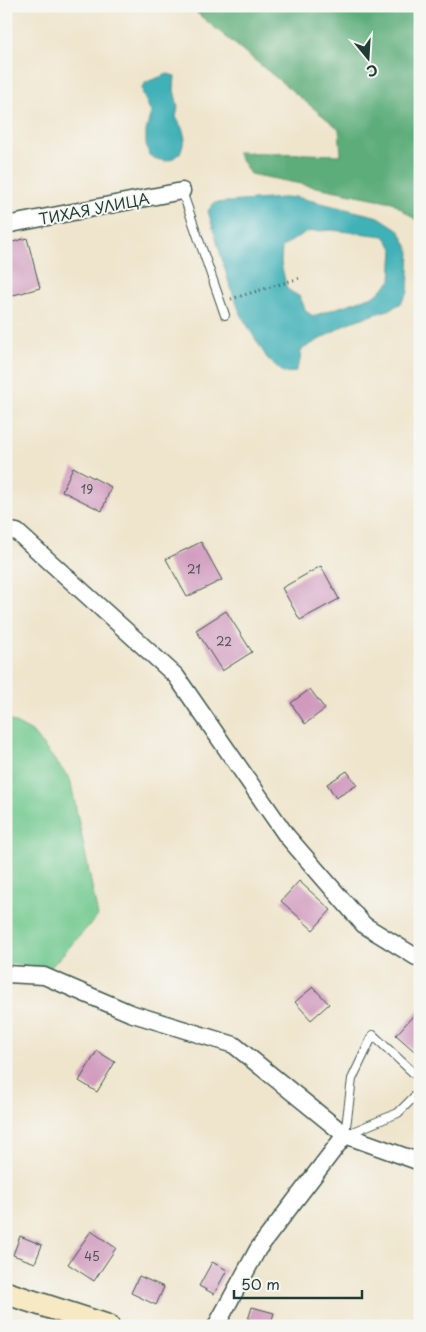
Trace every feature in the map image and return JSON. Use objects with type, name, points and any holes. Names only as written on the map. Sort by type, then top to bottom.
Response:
[{"type":"main road","points":[[6,1292],[108,1326]]},
{"type":"street","name":"ТИХАЯ УЛИЦА","points":[[6,225],[182,191]]},
{"type":"street","points":[[6,530],[17,532],[176,676],[286,835],[364,925],[416,957],[420,953]]},
{"type":"street","points":[[6,974],[44,976],[130,1013],[234,1045],[346,1135],[420,1162]]},
{"type":"street","points":[[216,1326],[258,1249],[346,1135]]},
{"type":"lane","points":[[182,191],[225,315]]},
{"type":"lane","points":[[420,1079],[373,1035],[352,1079],[346,1135],[398,1113],[420,1091]]},
{"type":"path","points":[[221,302],[300,278]]},
{"type":"green space","points":[[192,6],[420,6],[420,223],[392,202],[250,174],[236,152],[341,155],[339,129],[198,14]]},
{"type":"green space","points":[[6,718],[32,732],[70,779],[98,916],[50,968],[6,964]]},
{"type":"water","points":[[168,74],[175,76],[174,90],[178,107],[176,117],[183,130],[185,139],[180,153],[166,161],[149,155],[146,144],[146,131],[151,112],[143,95],[142,88],[146,82]]},
{"type":"water","points":[[296,197],[379,217],[399,230],[410,252],[408,292],[400,304],[388,310],[350,322],[301,350],[300,361],[295,372],[284,373],[267,358],[241,315],[229,283],[208,211],[214,203]],"holes":[[[331,230],[384,236],[393,248],[391,280],[376,295],[313,316],[306,311],[300,297],[287,289],[281,263],[282,247],[306,232]]]},
{"type":"building","points":[[27,238],[40,288],[6,297],[6,244]]},
{"type":"building","points":[[73,467],[111,487],[102,511],[62,491]]},
{"type":"building","points":[[201,542],[222,580],[187,597],[166,559]]},
{"type":"building","points":[[321,566],[339,599],[300,620],[282,588]]},
{"type":"building","points":[[226,611],[252,652],[222,671],[196,630]]},
{"type":"building","points":[[310,689],[325,709],[305,724],[291,703]]},
{"type":"building","points":[[347,771],[357,785],[336,798],[327,784]]},
{"type":"building","points":[[299,881],[331,910],[313,930],[281,901]]},
{"type":"building","points":[[313,987],[329,1004],[311,1020],[295,1002]]},
{"type":"building","points":[[420,1008],[420,1056],[396,1035]]},
{"type":"building","points":[[97,1051],[115,1062],[97,1092],[79,1081]]},
{"type":"building","points":[[91,1231],[116,1248],[94,1281],[68,1264]]},
{"type":"building","points":[[20,1236],[42,1245],[35,1263],[13,1255]]},
{"type":"building","points":[[212,1262],[227,1270],[214,1294],[199,1286]]},
{"type":"building","points":[[139,1276],[164,1287],[156,1305],[131,1293]]},
{"type":"building","points":[[252,1307],[274,1313],[270,1326],[246,1326]]}]
